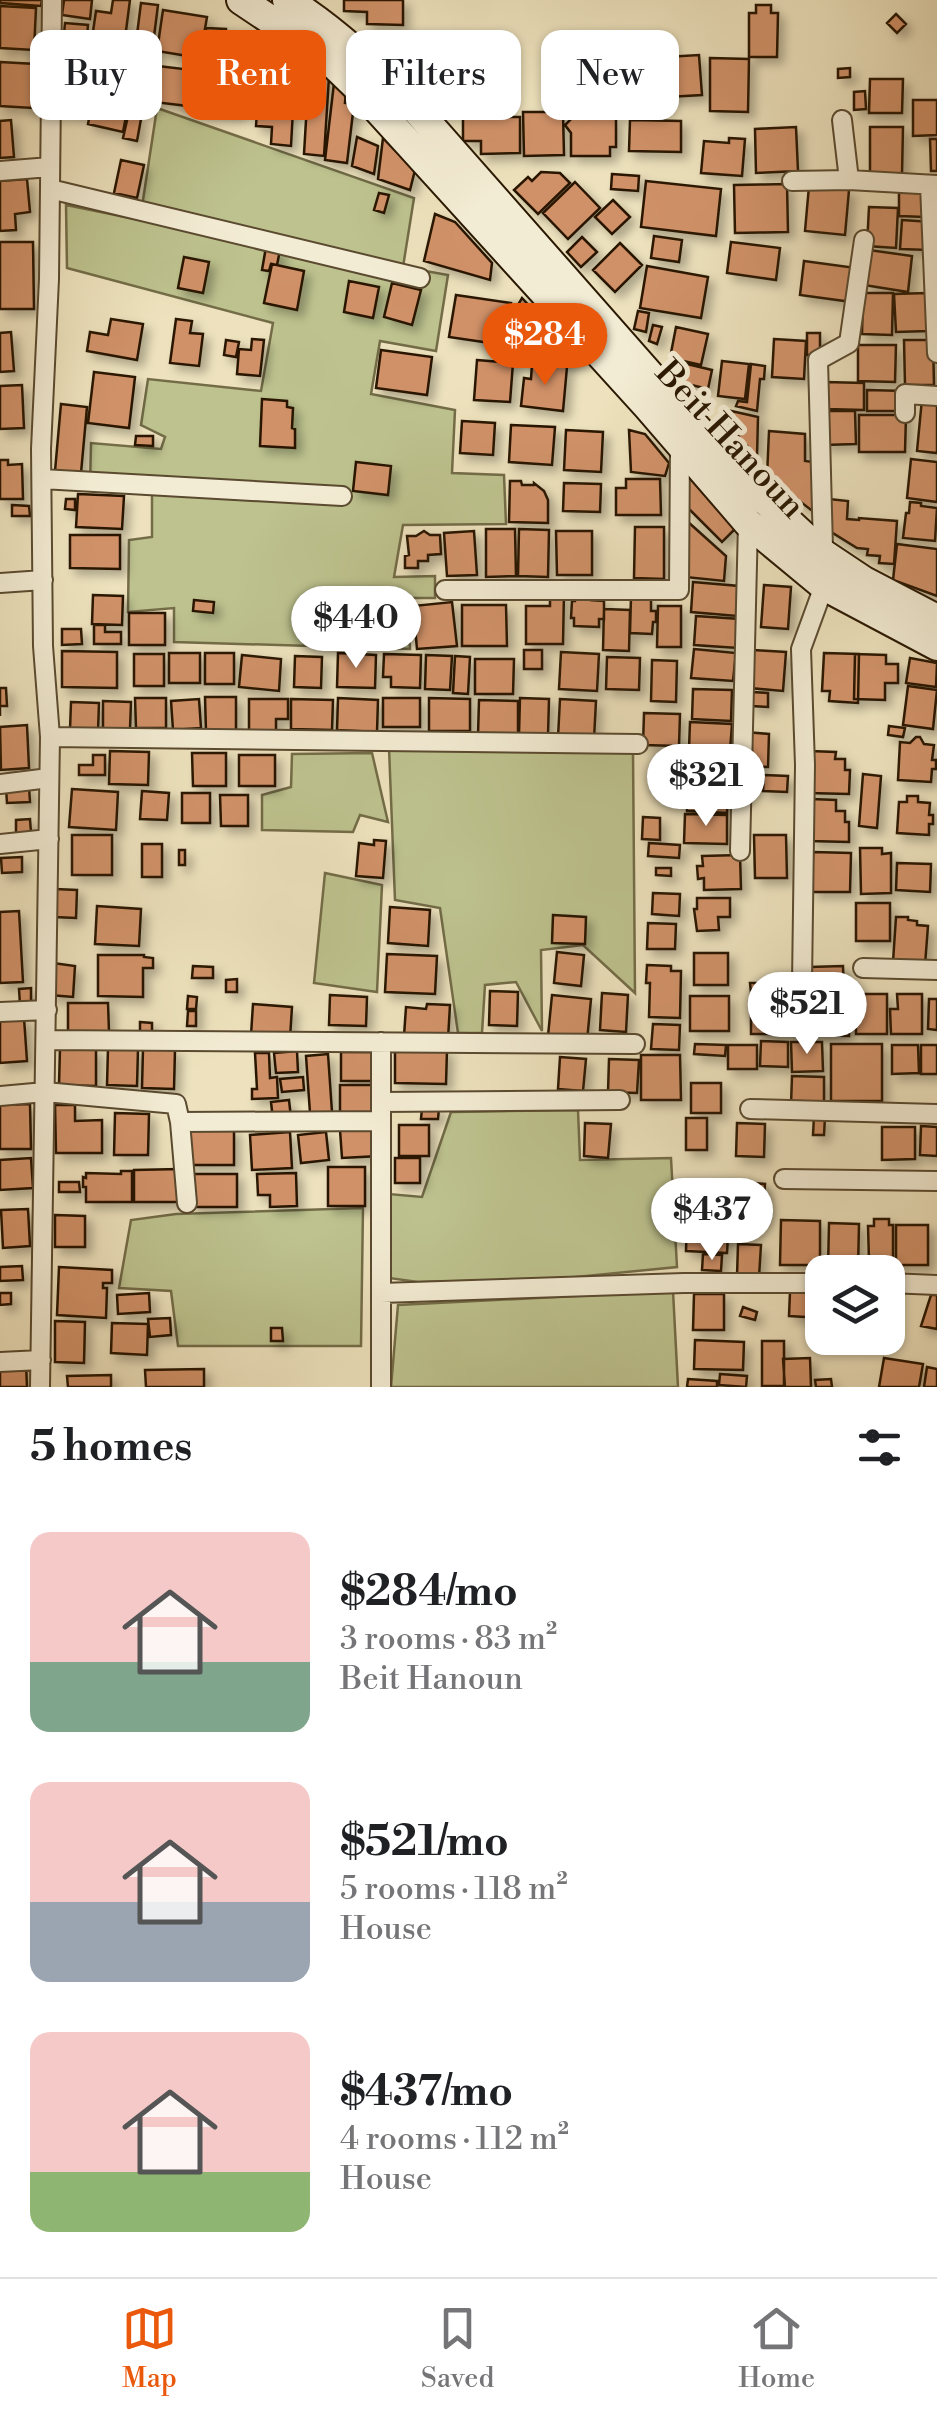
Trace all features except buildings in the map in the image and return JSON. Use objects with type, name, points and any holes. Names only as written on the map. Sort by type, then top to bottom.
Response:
[{"type":"main road","name":"Beit Hanoun","points":[[241,0],[326,57],[360,89],[748,523],[824,586],[937,646]]},
{"type":"main road","name":"Beit Hanoun","points":[[286,0],[355,50],[412,105],[739,476],[822,553],[864,581],[937,619]]},
{"type":"street","points":[[40,1387],[50,778],[43,646],[42,479],[52,0]]},
{"type":"street","points":[[842,120],[849,180]]},
{"type":"street","points":[[0,171],[50,167]]},
{"type":"street","points":[[792,181],[933,185],[937,353]]},
{"type":"street","points":[[50,189],[420,278]]},
{"type":"street","points":[[802,982],[805,765],[801,649],[824,586],[818,360],[849,343],[864,240]]},
{"type":"street","points":[[905,413],[905,394],[937,396]]},
{"type":"street","points":[[445,590],[679,590],[680,445]]},
{"type":"street","points":[[42,479],[342,496]]},
{"type":"street","points":[[740,851],[748,523]]},
{"type":"street","points":[[0,583],[42,580]]},
{"type":"street","points":[[50,737],[638,744]]},
{"type":"street","points":[[0,784],[50,778]]},
{"type":"street","points":[[0,844],[49,839]]},
{"type":"street","points":[[864,968],[937,970]]},
{"type":"street","points":[[0,1012],[46,1010]]},
{"type":"street","points":[[46,1040],[634,1044]]},
{"type":"street","points":[[380,1042],[381,1387]]},
{"type":"street","points":[[0,1096],[45,1092],[176,1104],[187,1203]]},
{"type":"street","points":[[180,1122],[620,1100]]},
{"type":"street","points":[[750,1109],[937,1114]]},
{"type":"street","points":[[784,1178],[937,1182]]},
{"type":"street","points":[[381,1293],[805,1282]]},
{"type":"street","points":[[905,1284],[937,1285]]},
{"type":"street","points":[[0,1362],[41,1360]]},
{"type":"green space","points":[[162,110],[182,120],[414,198],[403,267],[448,275],[436,351],[380,341],[371,394],[455,410],[452,473],[504,475],[506,524],[403,525],[394,577],[435,576],[435,598],[408,598],[410,649],[174,642],[174,608],[128,612],[129,540],[152,537],[152,495],[90,487],[91,443],[161,449],[165,437],[141,425],[148,379],[261,391],[273,323],[67,268],[66,205],[140,220],[155,120],[162,120]]},
{"type":"green space","points":[[389,748],[633,752],[635,993],[583,945],[541,950],[542,1031],[516,982],[485,985],[482,1033],[458,1033],[440,908],[395,900]]},
{"type":"green space","points":[[372,753],[388,822],[360,815],[353,832],[262,830],[262,795],[291,787],[292,754]]},
{"type":"green space","points":[[325,873],[382,885],[377,992],[314,983]]},
{"type":"green space","points":[[578,1110],[580,1160],[671,1158],[677,1267],[556,1279],[418,1282],[389,1278],[389,1194],[422,1197],[451,1112]]},
{"type":"green space","points":[[363,1208],[361,1346],[178,1346],[171,1291],[119,1288],[131,1220],[176,1214]]},
{"type":"green space","points":[[673,1291],[678,1387],[391,1387],[398,1305]]}]
